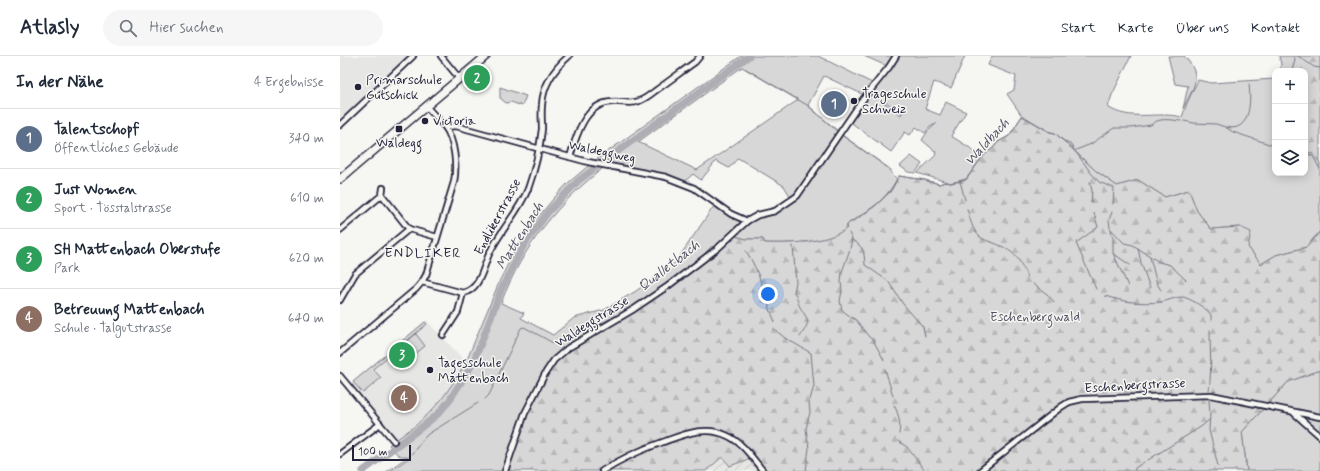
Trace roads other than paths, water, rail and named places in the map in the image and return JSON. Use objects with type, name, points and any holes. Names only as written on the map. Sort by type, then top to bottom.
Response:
[{"type":"main road","points":[[340,179],[486,56]]},
{"type":"street","points":[[340,126],[413,56]]},
{"type":"street","points":[[441,56],[459,78]]},
{"type":"street","name":"Endlikerstrasse","points":[[463,293],[468,292],[477,284],[496,240],[523,198],[532,176],[538,148],[542,128],[542,103],[546,87],[551,75],[569,56]]},
{"type":"street","points":[[570,157],[581,127],[589,114],[596,107],[611,102],[630,104],[641,101],[695,62],[700,56]]},
{"type":"street","name":"Waldeggstrasse","points":[[505,471],[525,413],[554,360],[572,346],[631,311],[668,286],[718,248],[747,221],[758,215],[775,211],[797,196],[862,102],[896,56]]},
{"type":"street","points":[[340,353],[416,289],[426,275],[454,182],[456,168],[453,146],[445,128],[426,106]]},
{"type":"street","name":"Waldeggweg","points":[[445,128],[456,126],[603,165],[656,174],[683,183],[703,194],[733,216],[747,221]]},
{"type":"street","points":[[340,230],[382,195],[383,188]]},
{"type":"street","points":[[382,195],[409,229],[437,237]]},
{"type":"street","points":[[340,300],[355,274],[409,229]]},
{"type":"street","points":[[422,282],[463,293],[458,312],[443,334]]},
{"type":"street","points":[[340,376],[394,442]]},
{"type":"street","name":"Eschenbergstrasse","points":[[980,471],[1059,409],[1078,400],[1120,397],[1211,395],[1320,417]]},
{"type":"street","name":"Eschenbergstrasse","points":[[1289,411],[1299,417],[1320,436]]},
{"type":"street","points":[[340,454],[380,424]]},
{"type":"street","points":[[602,471],[634,453],[685,433],[706,430],[719,432],[732,438],[747,452],[763,471]]},
{"type":"waterway","name":"Mattenbach","points":[[363,471],[438,414],[449,401],[470,368],[501,290],[513,266],[524,245],[548,212],[578,181],[749,56]]},
{"type":"waterway","points":[[1298,56],[1314,67],[1320,68]]},
{"type":"waterway","name":"Waldbach","points":[[746,69],[807,105],[838,131]]},
{"type":"waterway","points":[[1226,127],[1234,128],[1245,121],[1248,114],[1250,98],[1249,84]]},
{"type":"waterway","name":"Waldbach","points":[[899,176],[939,184],[966,180],[983,156],[998,142],[1009,136],[1022,116],[1050,132],[1055,133],[1061,139],[1070,144],[1099,182],[1114,188],[1113,204]]},
{"type":"waterway","points":[[1076,150],[1091,144],[1114,128],[1131,128],[1151,125],[1154,122],[1161,120],[1181,121]]},
{"type":"waterway","points":[[1184,121],[1216,124],[1233,132],[1272,145]]},
{"type":"waterway","name":"Waldbach","points":[[842,135],[887,167]]},
{"type":"waterway","points":[[1308,152],[1314,154],[1320,164]]},
{"type":"waterway","points":[[847,228],[849,223],[876,205],[888,193],[897,179]]},
{"type":"waterway","points":[[960,181],[965,200]]},
{"type":"waterway","name":"Waldbach","points":[[1090,182],[1092,191],[1091,203]]},
{"type":"waterway","points":[[967,209],[977,234],[983,239],[1001,246],[1011,252],[1021,264],[1027,277]]},
{"type":"waterway","points":[[1112,212],[1109,220],[1110,228],[1124,243],[1133,245],[1159,262],[1170,265],[1186,280]]},
{"type":"waterway","name":"Waldbach","points":[[1094,213],[1098,227],[1076,243],[1096,289]]},
{"type":"waterway","points":[[1111,230],[1113,238],[1113,253],[1128,286]]},
{"type":"waterway","points":[[849,233],[852,239],[842,272],[842,291],[840,301],[842,310],[856,320],[873,340],[884,360]]},
{"type":"waterway","points":[[852,240],[863,250],[865,265],[888,281],[903,304],[923,327],[925,336]]},
{"type":"waterway","name":"Qualletbach","points":[[634,306],[667,283],[711,247],[718,245]]},
{"type":"waterway","points":[[793,246],[796,282],[794,292],[808,322],[800,337]]},
{"type":"waterway","points":[[1138,248],[1141,263],[1150,288]]},
{"type":"waterway","name":"Qualletbach","points":[[746,251],[759,277],[775,322]]},
{"type":"waterway","points":[[1114,254],[1130,265]]},
{"type":"waterway","points":[[1150,257],[1157,284],[1161,290]]},
{"type":"waterway","points":[[1033,284],[1047,294],[1054,302]]},
{"type":"waterway","name":"Waldbach","points":[[1105,296],[1140,303],[1161,302],[1182,297],[1193,301],[1206,310],[1211,315],[1211,321]]},
{"type":"waterway","name":"Qualletbach","points":[[558,343],[564,341],[577,330],[596,326],[631,308]]},
{"type":"waterway","name":"Qualletbach","points":[[485,399],[489,395],[521,328],[524,327],[555,344]]},
{"type":"waterway","name":"Qualletbach","points":[[774,329],[785,338],[811,353],[814,386],[809,403],[810,412],[806,429],[809,448],[806,471]]},
{"type":"waterway","name":"Waldbach","points":[[1209,390],[1211,368],[1210,330]]},
{"type":"waterway","points":[[885,369],[893,396]]},
{"type":"waterway","name":"Waldbach","points":[[1209,400],[1209,430],[1218,466]]},
{"type":"waterway","name":"Qualletbach","points":[[409,456],[428,434],[478,403]]},
{"type":"waterway","points":[[894,405],[899,419],[899,434]]},
{"type":"waterway","points":[[1148,460],[1209,420]]},
{"type":"waterway","points":[[898,441],[907,447],[925,471]]},
{"type":"waterway","name":"Qualletbach","points":[[387,471],[406,458]]},
{"type":"waterway","points":[[1135,471],[1135,468],[1144,462]]},
{"type":"place","name":"Just Women","points":[[477,78]]},
{"type":"place","name":"Primarschule Gutschick","points":[[358,87]]},
{"type":"place","name":"Trageschule Schweiz","points":[[854,101]]},
{"type":"place","name":"Talentschopf","points":[[834,104]]},
{"type":"place","name":"Victoria","points":[[425,121]]},
{"type":"place","name":"Waldegg","points":[[399,129]]},
{"type":"place","name":"SH Mattenbach Oberstufe","points":[[402,355]]},
{"type":"place","name":"Tagesschule Mattenbach","points":[[430,370]]},
{"type":"place","name":"Betreuung Mattenbach","points":[[404,398]]},
{"type":"district","name":"ENDLIKER","points":[[423,253]]},
{"type":"park label","name":"Eschenbergwald","points":[[1035,317]]}]
